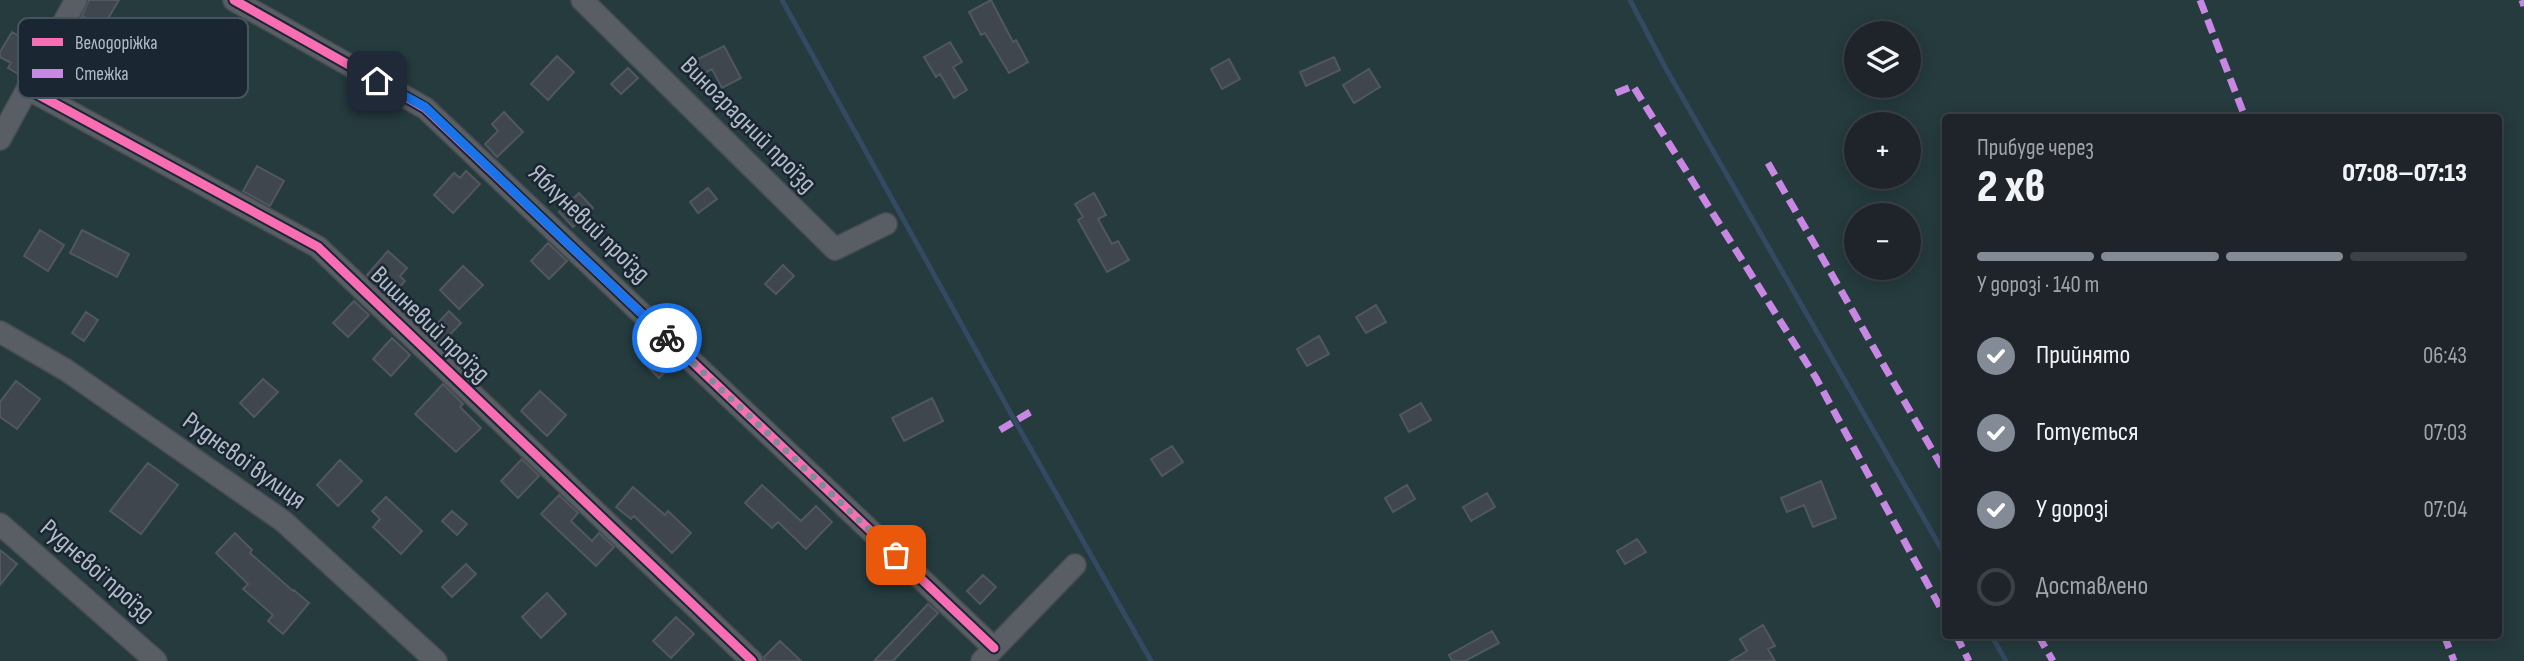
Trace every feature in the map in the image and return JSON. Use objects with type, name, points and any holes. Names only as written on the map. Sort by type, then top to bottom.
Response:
[{"type":"street","points":[[66,18],[76,0]]},
{"type":"street","name":"Яблуневий проїзд","points":[[234,0],[425,107],[988,655]]},
{"type":"street","name":"Виноградний проїзд","points":[[582,0],[835,250],[886,224]]},
{"type":"street","points":[[0,139],[23,98]]},
{"type":"street","name":"Вишневий проїзд","points":[[45,98],[318,247],[752,661]]},
{"type":"street","name":"Руднєвої вулиця","points":[[0,332],[66,370],[283,521],[436,661]]},
{"type":"street","name":"Руднєвої проїзд","points":[[0,524],[156,661]]},
{"type":"street","points":[[988,655],[1075,565]]},
{"type":"green space","points":[[0,0],[2524,0],[2524,661],[0,661]]},
{"type":"building","points":[[89,0],[119,0],[108,18],[82,16]]},
{"type":"building","points":[[991,0],[1013,42],[1016,40],[1028,62],[1009,73],[985,33],[981,35],[969,12]]},
{"type":"building","points":[[12,32],[18,36],[18,74],[8,68],[11,63],[0,57],[0,52]]},
{"type":"building","points":[[950,42],[962,62],[953,67],[967,90],[954,98],[940,74],[936,77],[924,57]]},
{"type":"building","points":[[724,46],[741,78],[722,88],[712,69],[703,74],[696,60]]},
{"type":"building","points":[[557,56],[574,72],[548,100],[531,84]]},
{"type":"building","points":[[1334,57],[1340,70],[1306,86],[1300,72]]},
{"type":"building","points":[[1229,59],[1240,79],[1222,89],[1211,69]]},
{"type":"building","points":[[628,68],[638,78],[621,94],[611,84]]},
{"type":"building","points":[[1369,69],[1380,87],[1354,103],[1343,85]]},
{"type":"building","points":[[504,112],[523,132],[497,157],[485,144],[498,131],[492,124]]},
{"type":"building","points":[[257,166],[284,181],[270,206],[243,191]]},
{"type":"building","points":[[466,171],[480,184],[453,213],[434,195],[454,173],[460,178]]},
{"type":"building","points":[[708,188],[717,199],[698,213],[690,202]]},
{"type":"building","points":[[579,193],[593,208],[573,227],[559,212]]},
{"type":"building","points":[[1094,193],[1106,215],[1098,219],[1112,244],[1118,241],[1129,260],[1107,272],[1078,220],[1083,217],[1075,204]]},
{"type":"building","points":[[40,230],[64,245],[48,271],[24,256]]},
{"type":"building","points":[[82,230],[129,254],[117,277],[70,253]]},
{"type":"building","points":[[548,243],[567,261],[549,279],[531,261]]},
{"type":"building","points":[[388,251],[407,268],[400,276],[405,281],[391,296],[367,275]]},
{"type":"building","points":[[783,265],[794,276],[776,294],[765,284]]},
{"type":"building","points":[[463,266],[483,285],[459,309],[440,290]]},
{"type":"building","points":[[354,301],[369,315],[348,337],[333,323]]},
{"type":"building","points":[[1376,305],[1386,322],[1366,333],[1356,317]]},
{"type":"building","points":[[449,311],[461,323],[440,345],[428,334]]},
{"type":"building","points":[[86,312],[98,320],[84,341],[72,333]]},
{"type":"building","points":[[1319,336],[1329,354],[1307,366],[1297,349]]},
{"type":"building","points":[[392,338],[410,355],[391,376],[373,359]]},
{"type":"building","points":[[658,347],[670,359],[665,364],[669,368],[659,378],[643,362]]},
{"type":"building","points":[[263,379],[278,392],[254,417],[240,403]]},
{"type":"building","points":[[16,381],[40,399],[17,429],[0,417],[0,402]]},
{"type":"building","points":[[443,384],[463,404],[460,407],[481,428],[456,452],[415,414]]},
{"type":"building","points":[[540,391],[566,415],[547,436],[521,411]]},
{"type":"building","points":[[932,398],[943,421],[904,441],[892,418]]},
{"type":"building","points":[[1421,403],[1431,420],[1409,432],[1400,415]]},
{"type":"building","points":[[1172,446],[1183,462],[1162,476],[1151,459]]},
{"type":"building","points":[[522,459],[539,476],[518,498],[501,481]]},
{"type":"building","points":[[340,460],[362,481],[338,506],[317,485]]},
{"type":"building","points":[[148,463],[178,485],[141,534],[110,511]]},
{"type":"building","points":[[1821,481],[1836,518],[1813,527],[1804,505],[1787,512],[1781,498]]},
{"type":"building","points":[[762,485],[801,521],[816,506],[832,522],[806,549],[778,522],[772,528],[745,503]]},
{"type":"building","points":[[1407,485],[1415,499],[1393,512],[1385,498]]},
{"type":"building","points":[[633,487],[665,515],[668,511],[691,533],[672,553],[634,516],[631,519],[616,507]]},
{"type":"building","points":[[1487,493],[1495,507],[1471,521],[1463,507]]},
{"type":"building","points":[[559,495],[578,513],[571,521],[592,541],[599,533],[614,547],[596,566],[541,514]]},
{"type":"building","points":[[386,497],[422,531],[401,554],[373,527],[380,519],[372,511]]},
{"type":"building","points":[[452,511],[467,524],[457,535],[442,521]]},
{"type":"building","points":[[235,533],[252,550],[250,553],[309,603],[283,634],[268,621],[273,615],[243,589],[248,584],[216,553]]},
{"type":"building","points":[[1637,539],[1646,552],[1625,564],[1617,551]]},
{"type":"building","points":[[0,550],[17,564],[0,585]]},
{"type":"building","points":[[466,564],[476,574],[452,597],[442,587]]},
{"type":"building","points":[[983,575],[996,587],[980,604],[967,591]]},
{"type":"building","points":[[547,593],[566,614],[541,638],[522,617]]},
{"type":"building","points":[[928,604],[938,613],[893,661],[874,661]]},
{"type":"building","points":[[676,617],[694,634],[671,658],[653,641]]},
{"type":"building","points":[[1763,625],[1775,646],[1768,649],[1775,661],[1730,661],[1747,651],[1740,639]]},
{"type":"building","points":[[1492,631],[1499,643],[1465,661],[1452,661],[1449,655]]},
{"type":"building","points":[[780,641],[801,661],[765,661],[764,657]]},
{"type":"waterway","points":[[782,0],[1151,661]]},
{"type":"waterway","points":[[1630,0],[1665,67],[1942,550]]},
{"type":"waterway","points":[[1993,639],[2006,661]]},
{"type":"marked path","points":[[2200,0],[2244,114]]},
{"type":"marked path","points":[[2522,0],[2524,6]]},
{"type":"marked path","points":[[1616,93],[1633,86],[1816,378],[1942,611]]},
{"type":"marked path","points":[[1768,163],[1942,467]]},
{"type":"marked path","points":[[1000,430],[1032,411]]},
{"type":"marked path","points":[[1958,639],[1969,661]]},
{"type":"marked path","points":[[2040,639],[2053,661]]},
{"type":"marked path","points":[[2446,639],[2454,661]]},
{"type":"cycle path","points":[[234,0],[425,108],[994,648]]},
{"type":"cycle path","points":[[45,98],[318,247],[752,661]]},
{"type":"way so far","points":[[667,338],[896,555]]},
{"type":"route","points":[[377,81],[425,107],[667,338]]}]
